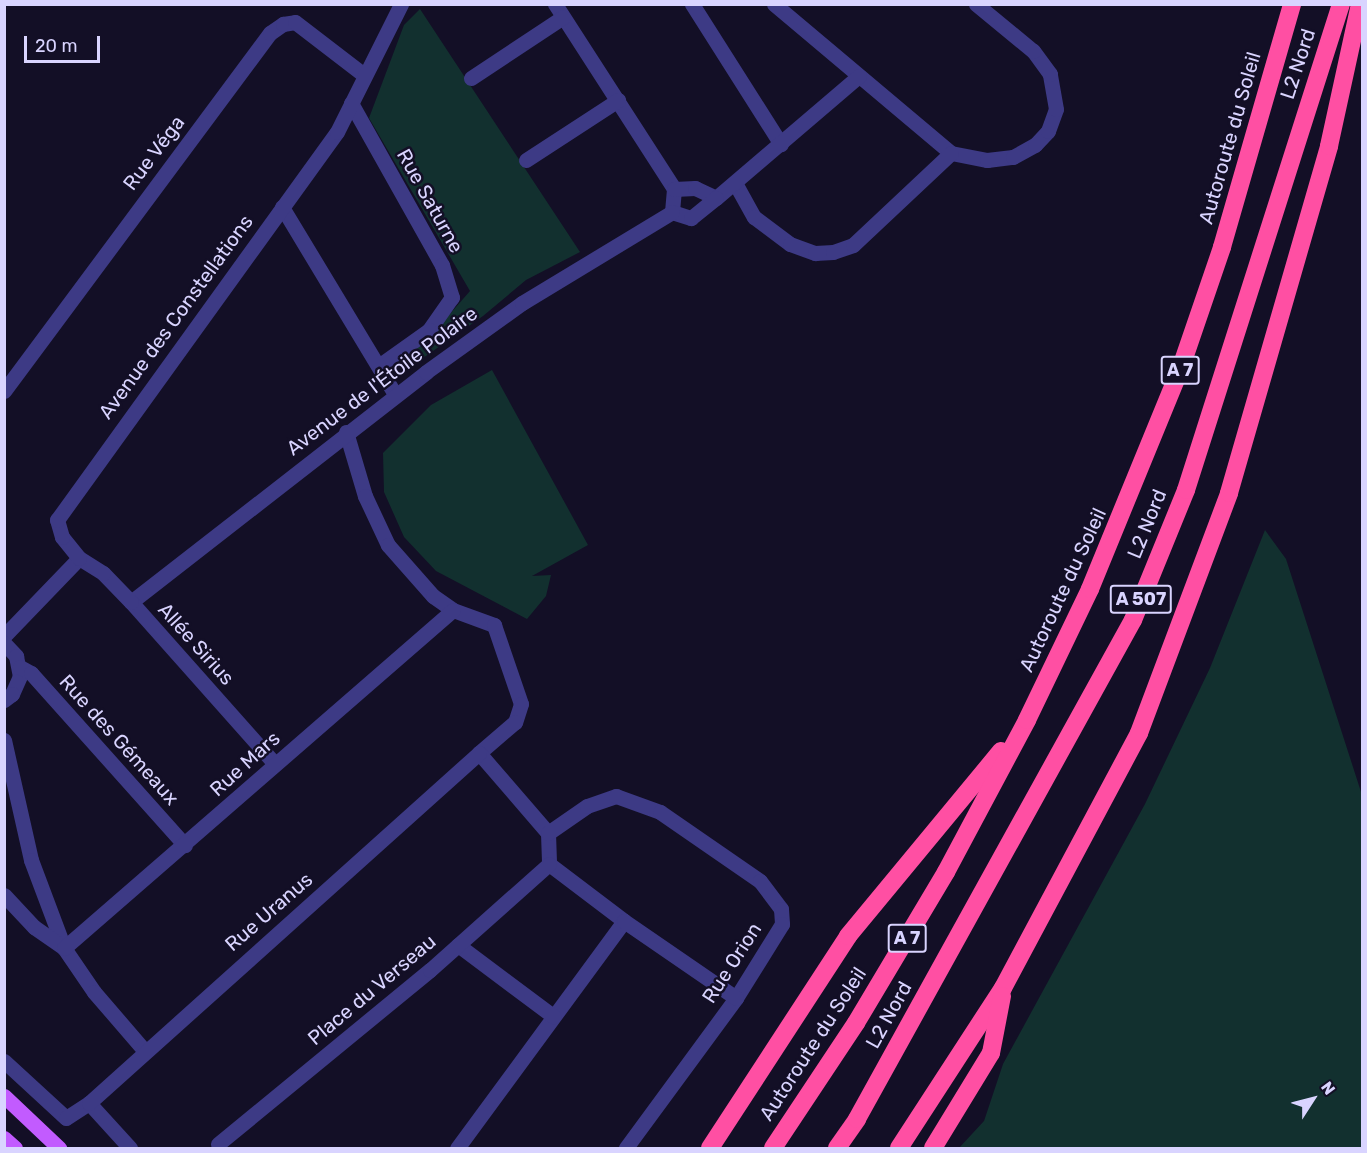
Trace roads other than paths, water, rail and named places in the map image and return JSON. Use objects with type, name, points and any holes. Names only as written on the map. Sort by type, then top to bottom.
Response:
[{"type":"highway","name":"Autoroute du Soleil","points":[[773,1149],[856,1023],[946,872],[1027,720],[1090,589],[1180,370],[1225,237],[1292,4]]},
{"type":"highway","name":"L2 Nord","points":[[837,1149],[857,1119],[1133,620],[1186,490],[1341,4]]},
{"type":"highway","points":[[898,1149],[1003,988],[1139,733],[1229,494],[1329,146],[1360,4]]},
{"type":"highway","points":[[710,1149],[848,936],[1027,720]]},
{"type":"highway","points":[[933,1149],[991,1053],[1003,988]]},
{"type":"main road","points":[[4,1096],[59,1149]]},
{"type":"main road","points":[[4,1138],[15,1149]]},
{"type":"street","name":"Avenue des Constellations","points":[[80,558],[62,537],[57,520],[64,506],[337,132],[401,4]]},
{"type":"street","points":[[692,4],[781,144]]},
{"type":"street","points":[[774,4],[951,153],[987,160],[1013,157],[1035,145],[1047,131],[1056,109],[1050,74],[1033,51],[976,4]]},
{"type":"street","points":[[471,78],[559,11],[674,189],[672,212]]},
{"type":"street","name":"Rue Véga","points":[[4,391],[270,33],[283,24],[295,22],[364,75]]},
{"type":"street","points":[[674,189],[695,188],[716,198],[859,76]]},
{"type":"street","points":[[526,160],[618,100]]},
{"type":"street","name":"Rue Saturne","points":[[351,103],[442,265],[452,297],[429,330],[380,365]]},
{"type":"street","points":[[735,183],[754,217],[790,244],[815,253],[833,252],[853,244],[951,153]]},
{"type":"street","name":"Avenue de l'Étoile Polaire","points":[[131,602],[395,394],[522,303],[672,212],[690,218],[716,198]]},
{"type":"street","points":[[282,207],[380,365],[395,394]]},
{"type":"street","points":[[346,432],[364,496],[388,545],[433,596],[453,610]]},
{"type":"street","points":[[4,636],[80,558]]},
{"type":"street","name":"Allée Sirius","points":[[80,558],[103,573],[131,602],[275,764]]},
{"type":"street","name":"Rue Uranus","points":[[4,1062],[66,1118],[74,1116],[144,1050],[515,723],[521,704],[494,625],[453,610]]},
{"type":"street","name":"Rue Mars","points":[[64,948],[453,610]]},
{"type":"street","name":"Rue des Gémeaux","points":[[4,643],[20,667],[31,673],[185,845]]},
{"type":"street","points":[[4,700],[17,686],[20,667]]},
{"type":"street","points":[[4,740],[30,860],[64,948],[94,992],[144,1050]]},
{"type":"street","points":[[479,753],[548,833],[549,864],[624,921],[736,998]]},
{"type":"street","points":[[4,802],[16,791]]},
{"type":"street","name":"Rue Orion","points":[[548,833],[587,806],[616,796],[660,812],[760,881],[781,909],[783,924],[736,998],[626,1149]]},
{"type":"street","name":"Place du Verseau","points":[[218,1147],[458,945],[549,864]]},
{"type":"street","points":[[4,895],[34,927],[64,948]]},
{"type":"street","points":[[457,1149],[624,921]]},
{"type":"street","points":[[458,945],[553,1016]]},
{"type":"street","points":[[89,1103],[130,1149]]}]
